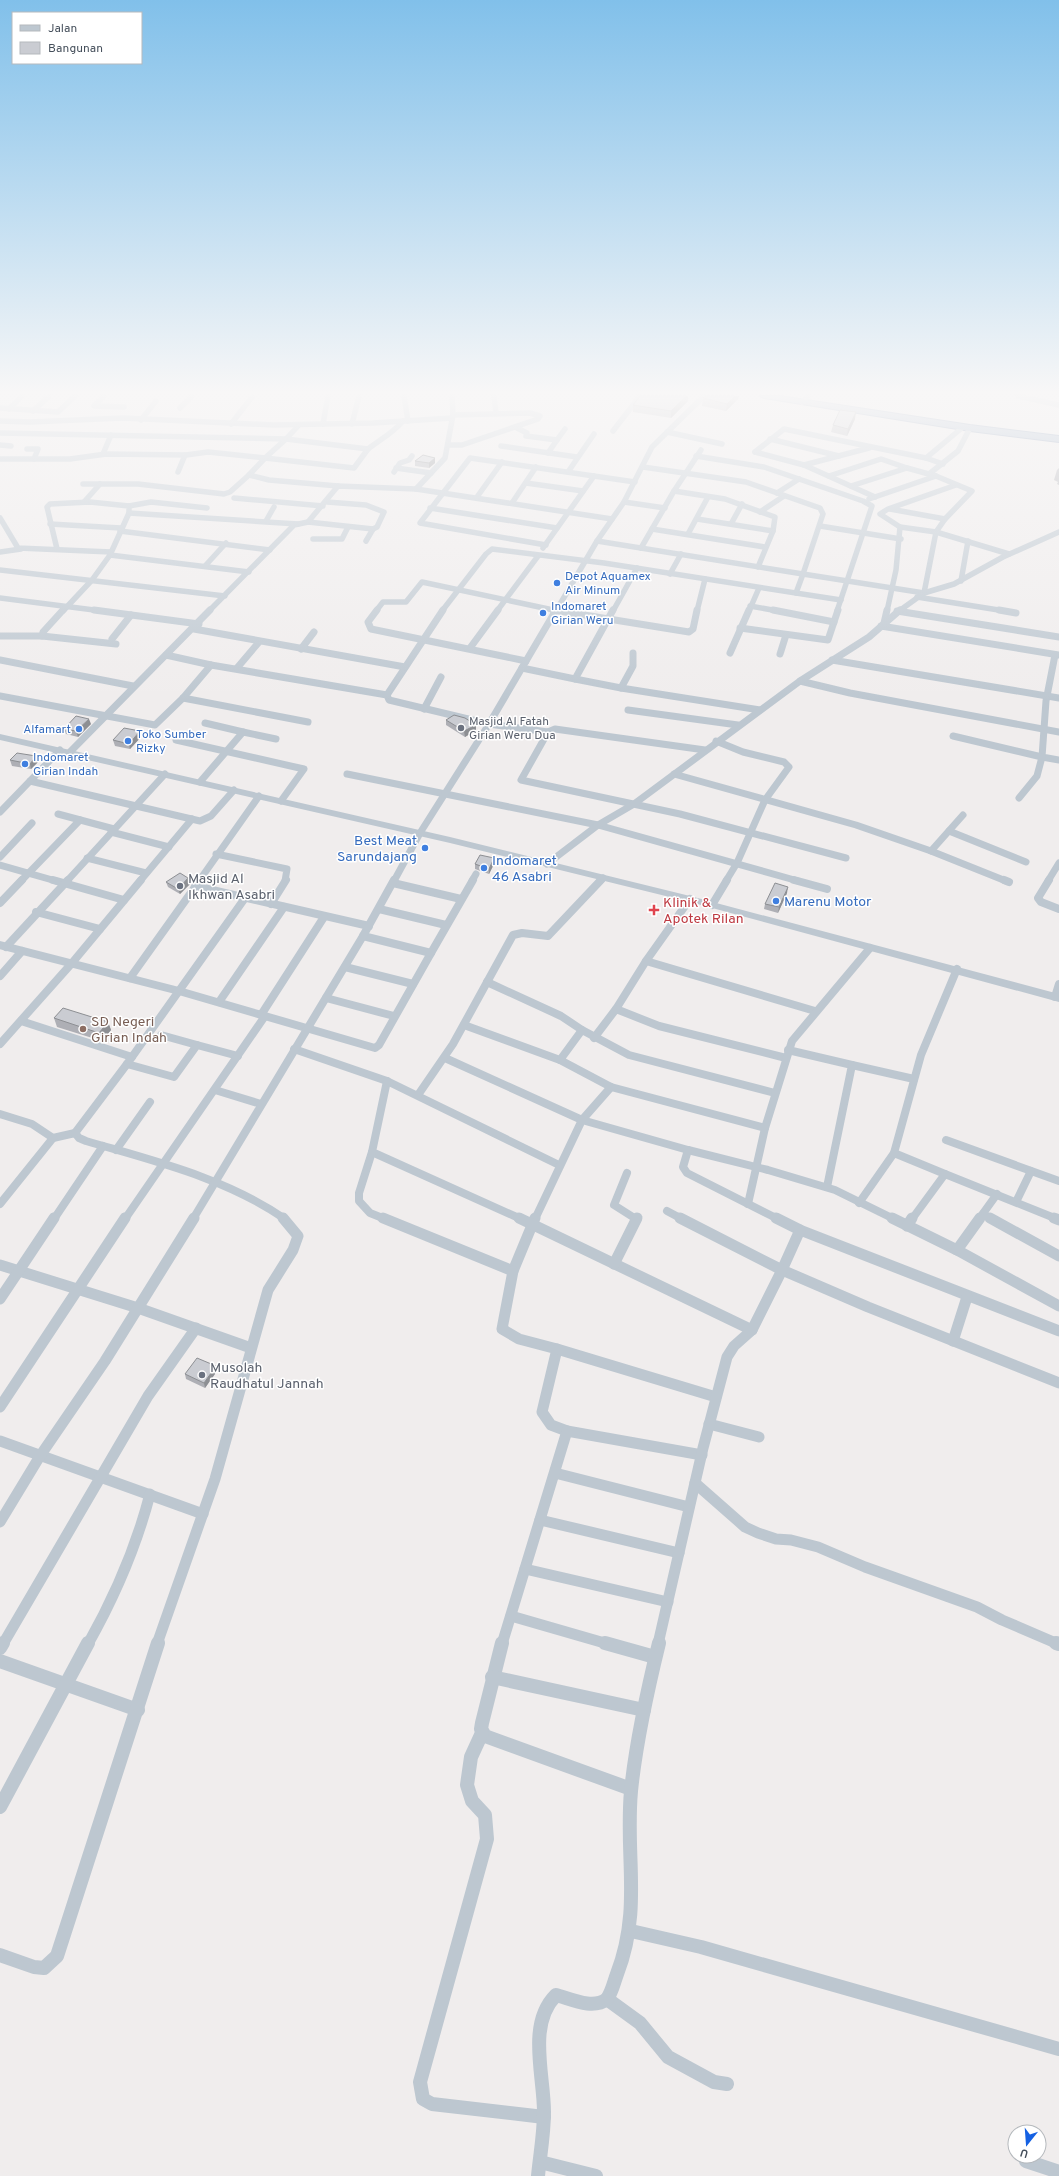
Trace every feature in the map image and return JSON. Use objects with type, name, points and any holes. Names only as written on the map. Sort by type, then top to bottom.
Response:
[{"type":"street","points":[[84,502],[88,498]]},
{"type":"street","points":[[234,498],[369,506],[382,510],[384,512],[381,520],[373,529],[366,541]]},
{"type":"street","points":[[308,522],[329,498]]},
{"type":"street","points":[[438,498],[420,523],[546,545]]},
{"type":"street","points":[[480,498],[612,519]]},
{"type":"street","points":[[512,503],[516,498]]},
{"type":"street","points":[[470,648],[540,554],[578,498]]},
{"type":"street","points":[[0,1522],[40,1456],[105,1361],[216,1182],[261,1104],[379,909],[420,833],[489,724],[597,541],[626,498]]},
{"type":"street","points":[[641,548],[671,498]]},
{"type":"street","points":[[688,534],[708,498]]},
{"type":"street","points":[[711,498],[742,504],[775,517],[773,531],[765,547],[758,567]]},
{"type":"street","points":[[760,512],[782,498]]},
{"type":"street","points":[[788,498],[823,511],[820,526],[796,593]]},
{"type":"street","points":[[740,628],[826,641],[848,581],[862,532],[872,506],[853,498]]},
{"type":"street","points":[[863,501],[873,498]]},
{"type":"street","points":[[880,514],[888,509],[920,498]]},
{"type":"street","points":[[922,594],[936,532],[966,498]]},
{"type":"street","points":[[57,549],[47,508],[50,504],[84,502],[129,506],[151,502],[207,508]]},
{"type":"street","points":[[624,502],[665,508]]},
{"type":"street","points":[[731,524],[742,504]]},
{"type":"street","points":[[42,636],[44,630],[92,580],[111,553],[120,530],[129,513],[129,506]]},
{"type":"street","points":[[266,521],[274,507]]},
{"type":"street","points":[[430,508],[557,528]]},
{"type":"street","points":[[928,516],[956,508]]},
{"type":"street","points":[[888,509],[946,519]]},
{"type":"street","points":[[870,511],[880,514],[900,527],[936,532],[1009,554]]},
{"type":"street","points":[[129,513],[298,524],[308,522],[373,529]]},
{"type":"street","points":[[0,518],[16,546],[21,549]]},
{"type":"street","points":[[697,518],[773,531]]},
{"type":"street","points":[[50,524],[120,530],[270,550]]},
{"type":"street","points":[[70,752],[133,686],[196,626],[270,550],[298,524]]},
{"type":"street","points":[[820,526],[901,539]]},
{"type":"street","points":[[313,539],[342,539],[348,527]]},
{"type":"street","points":[[882,624],[901,539],[900,527]]},
{"type":"street","points":[[652,529],[765,547]]},
{"type":"street","points":[[547,864],[598,825],[634,804],[716,741],[800,680],[860,644],[898,611],[922,594],[961,581],[1009,554],[1059,532]]},
{"type":"street","points":[[597,541],[891,587],[1016,613]]},
{"type":"street","points":[[961,581],[968,541]]},
{"type":"street","points":[[205,566],[226,543]]},
{"type":"street","points":[[0,552],[21,549],[57,549],[111,553],[249,572]]},
{"type":"street","points":[[387,695],[423,639],[458,590],[490,550],[540,554],[841,600]]},
{"type":"street","points":[[670,574],[681,554]]},
{"type":"street","points":[[575,679],[607,619],[637,568]]},
{"type":"street","points":[[0,570],[225,596]]},
{"type":"street","points":[[526,661],[371,628],[368,622],[383,602],[406,602],[420,583],[556,611],[684,632],[692,631],[705,579]]},
{"type":"street","points":[[730,653],[759,588]]},
{"type":"street","points":[[0,598],[132,615],[196,626],[259,642],[405,667]]},
{"type":"street","points":[[750,606],[834,622]]},
{"type":"street","points":[[898,611],[989,634],[1057,655],[1047,696],[1042,757],[1037,776],[1019,798]]},
{"type":"street","points":[[0,636],[42,636],[114,641],[132,615]]},
{"type":"street","points":[[882,624],[989,634],[1059,637]]},
{"type":"street","points":[[301,649],[314,632]]},
{"type":"street","points":[[780,654],[786,635]]},
{"type":"street","points":[[237,668],[259,642]]},
{"type":"street","points":[[621,688],[633,666],[633,653]]},
{"type":"street","points":[[166,655],[211,665],[237,668],[387,695]]},
{"type":"street","points":[[0,660],[133,686]]},
{"type":"street","points":[[832,660],[954,679],[1059,698]]},
{"type":"street","points":[[0,696],[155,725],[183,698],[211,665]]},
{"type":"street","points":[[522,668],[621,688],[760,710]]},
{"type":"street","points":[[424,709],[441,677]]},
{"type":"street","points":[[800,680],[850,693],[1059,732]]},
{"type":"street","points":[[387,695],[389,700],[489,724],[548,732],[555,729],[568,730],[705,750]]},
{"type":"street","points":[[183,698],[308,722]]},
{"type":"street","points":[[628,710],[738,726]]},
{"type":"street","points":[[205,723],[276,739]]},
{"type":"street","points":[[200,782],[243,732]]},
{"type":"street","points":[[548,732],[520,780],[634,804],[750,832],[846,858]]},
{"type":"street","points":[[953,736],[1059,760]]},
{"type":"street","points":[[0,737],[420,833],[690,899],[870,948],[957,969],[1057,997],[1059,984]]},
{"type":"street","points":[[176,740],[304,769],[281,801]]},
{"type":"street","points":[[712,905],[737,863],[765,800],[789,769],[788,764],[743,752],[716,741]]},
{"type":"street","points":[[0,812],[60,750]]},
{"type":"street","points":[[165,774],[3,946],[179,991],[375,1048],[379,1045],[394,1016],[476,874]]},
{"type":"street","points":[[347,774],[598,825],[826,889]]},
{"type":"street","points":[[674,774],[856,825],[931,851],[1009,882]]},
{"type":"street","points":[[30,781],[192,820],[206,819],[234,790]]},
{"type":"street","points":[[130,978],[216,854],[259,796]]},
{"type":"street","points":[[58,814],[169,847]]},
{"type":"street","points":[[931,851],[964,815]]},
{"type":"street","points":[[0,903],[80,820]]},
{"type":"street","points":[[0,1044],[72,963],[192,820]]},
{"type":"street","points":[[0,857],[32,823]]},
{"type":"street","points":[[949,831],[1026,862]]},
{"type":"street","points":[[216,854],[286,869],[287,878],[271,904]]},
{"type":"street","points":[[87,858],[146,873]]},
{"type":"street","points":[[1059,863],[1038,898],[1041,902],[1059,909]]},
{"type":"street","points":[[0,866],[124,900]]},
{"type":"street","points":[[418,1095],[445,1058],[513,935],[523,933],[542,938],[548,936],[603,878]]},
{"type":"street","points":[[393,883],[461,899]]},
{"type":"street","points":[[195,886],[324,917],[369,926]]},
{"type":"street","points":[[0,1204],[53,1138],[75,1133],[130,1061],[245,898]]},
{"type":"street","points":[[594,1038],[616,1009],[646,961],[690,899]]},
{"type":"street","points":[[219,1002],[284,907]]},
{"type":"street","points":[[379,909],[446,925]]},
{"type":"street","points":[[36,912],[100,928]]},
{"type":"street","points":[[0,1407],[122,1223],[216,1090],[324,917]]},
{"type":"street","points":[[363,936],[431,953]]},
{"type":"street","points":[[748,1204],[765,1128],[787,1054],[799,1031],[870,948]]},
{"type":"street","points":[[0,976],[22,951]]},
{"type":"street","points":[[646,961],[815,1011]]},
{"type":"street","points":[[344,967],[413,984]]},
{"type":"street","points":[[859,1203],[894,1153],[927,1037],[957,969]]},
{"type":"street","points":[[487,982],[561,1016],[594,1038],[619,1051],[644,1060],[776,1093]]},
{"type":"street","points":[[326,998],[394,1016]]},
{"type":"street","points":[[616,1009],[659,1026],[787,1054],[852,1065],[914,1079]]},
{"type":"street","points":[[21,1021],[174,1077],[197,1045]]},
{"type":"street","points":[[464,1025],[560,1060],[611,1087],[765,1128]]},
{"type":"street","points":[[560,1060],[582,1030]]},
{"type":"street","points":[[161,1035],[238,1056]]},
{"type":"street","points":[[294,1049],[387,1082],[418,1095],[559,1164]]},
{"type":"street","points":[[445,1058],[582,1120],[827,1187],[957,1250],[1059,1306]]},
{"type":"street","points":[[827,1187],[838,1126],[852,1065]]},
{"type":"street","points":[[387,1082],[372,1152],[359,1193],[359,1201],[370,1213],[513,1271]]},
{"type":"street","points":[[611,1087],[582,1120],[559,1164],[531,1225],[513,1271],[502,1329],[505,1334],[516,1338],[716,1397]]},
{"type":"street","points":[[216,1090],[261,1104]]},
{"type":"street","points":[[116,1150],[150,1102]]},
{"type":"street","points":[[0,1114],[32,1124],[53,1138]]},
{"type":"street","points":[[0,1955],[34,1967],[44,1968],[57,1956],[138,1710],[163,1626],[203,1514],[268,1290],[277,1272],[292,1252],[298,1236],[295,1228],[285,1218],[240,1192],[216,1182],[79,1138],[75,1133]]},
{"type":"street","points":[[946,1140],[1059,1181]]},
{"type":"street","points":[[0,1299],[103,1146]]},
{"type":"street","points":[[688,1150],[683,1167],[684,1171],[800,1230],[967,1297],[1059,1331]]},
{"type":"street","points":[[372,1152],[531,1225],[752,1330]]},
{"type":"street","points":[[894,1153],[1059,1220]]},
{"type":"street","points":[[1016,1202],[1031,1171]]},
{"type":"street","points":[[614,1264],[637,1218],[614,1205],[627,1173]]},
{"type":"street","points":[[907,1226],[945,1174]]},
{"type":"street","points":[[957,1250],[997,1194]]},
{"type":"street","points":[[667,1211],[733,1247],[782,1270],[1059,1383]]},
{"type":"street","points":[[983,1214],[1059,1256]]},
{"type":"street","points":[[596,2176],[539,2169],[544,2117],[539,2055],[543,2012],[549,1999],[556,1995],[583,2003],[601,2004],[607,1999],[623,1959],[631,1931],[633,1911],[631,1789],[644,1710],[655,1657],[709,1424],[731,1350],[752,1330],[800,1230]]},
{"type":"street","points":[[0,1265],[138,1308],[251,1348]]},
{"type":"street","points":[[953,1341],[967,1297]]},
{"type":"street","points":[[0,1648],[148,1396],[196,1328]]},
{"type":"street","points":[[557,1349],[542,1412],[551,1425],[567,1431],[702,1455]]},
{"type":"street","points":[[709,1424],[759,1437]]},
{"type":"street","points":[[544,2117],[432,2104],[423,2099],[420,2090],[422,2077],[487,1838],[486,1821],[482,1809],[472,1802],[467,1787],[469,1769],[478,1740],[482,1733],[482,1723],[492,1677],[567,1431]]},
{"type":"street","points":[[0,1441],[99,1478],[150,1494],[203,1514]]},
{"type":"street","points":[[555,1474],[689,1507]]},
{"type":"street","points":[[695,1483],[744,1527],[776,1539],[791,1540],[818,1547],[865,1567],[977,1607],[1002,1620],[1059,1644]]},
{"type":"street","points":[[0,1807],[64,1685],[114,1599],[125,1574],[144,1520],[150,1494]]},
{"type":"street","points":[[540,1520],[679,1553]]},
{"type":"street","points":[[525,1569],[668,1602]]},
{"type":"street","points":[[511,1616],[655,1657]]},
{"type":"street","points":[[0,1661],[64,1685],[138,1710]]},
{"type":"street","points":[[492,1677],[644,1710]]},
{"type":"street","points":[[482,1733],[485,1736],[504,1744],[631,1789]]},
{"type":"street","points":[[631,1931],[708,1949],[1059,2049]]},
{"type":"street","points":[[607,1999],[640,2023],[668,2057],[714,2082],[727,2084]]},
{"type":"street","points":[[1035,2164],[1059,2172]]},
{"type":"building","points":[[454,715],[465,718],[476,725],[464,731],[446,720]]},
{"type":"building","points":[[76,716],[89,719],[76,731],[64,729]]},
{"type":"building","points":[[124,728],[140,731],[129,744],[113,740]]},
{"type":"building","points":[[17,753],[36,756],[30,764],[10,760]]},
{"type":"building","points":[[480,855],[494,858],[489,869],[475,864]]},
{"type":"building","points":[[180,873],[188,878],[178,889],[166,882]]},
{"type":"building","name":"Marenu Motor","points":[[775,883],[788,887],[779,907],[765,904]]},
{"type":"building","points":[[63,1008],[108,1022],[99,1033],[54,1018]]},
{"type":"building","name":"Musolah Raudhatul Jannah","points":[[197,1358],[216,1366],[204,1383],[185,1374]]},
{"type":"place","name":"Depot Aquamex Air Minum","points":[[557,583]]},
{"type":"place","name":"Indomaret Girian Weru","points":[[543,613]]},
{"type":"place","name":"Masjid Al Fatah Girian Weru Dua","points":[[461,728]]},
{"type":"place","name":"Alfamart","points":[[79,729]]},
{"type":"place","name":"Toko Sumber Rizky","points":[[128,741]]},
{"type":"place","name":"Indomaret Girian Indah","points":[[25,764]]},
{"type":"place","name":"Best Meat Sarundajang","points":[[425,848]]},
{"type":"place","name":"Indomaret 46 Asabri","points":[[484,868]]},
{"type":"place","name":"Masjid Al Ikhwan Asabri","points":[[180,886]]},
{"type":"place","name":"Marenu Motor","points":[[776,901]]},
{"type":"place","name":"Klinik & Apotek Rilan","points":[[654,910]]},
{"type":"place","name":"SD Negeri Girian Indah","points":[[83,1029]]},
{"type":"place","name":"Musolah Raudhatul Jannah","points":[[202,1375]]}]
